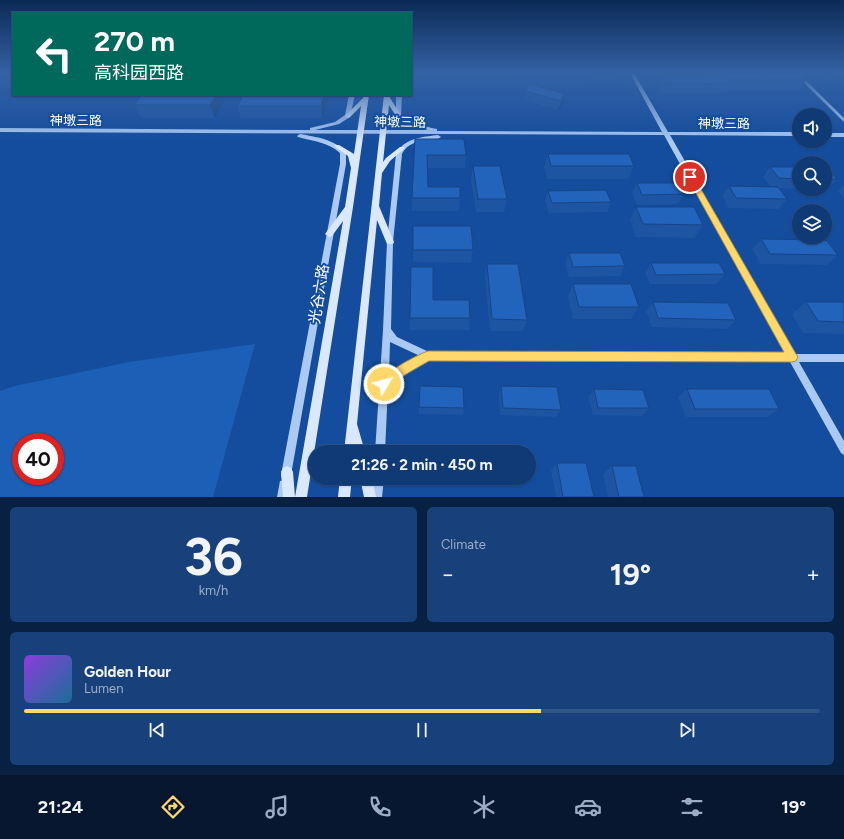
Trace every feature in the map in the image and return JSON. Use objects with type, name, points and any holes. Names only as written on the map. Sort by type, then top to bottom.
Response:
[{"type":"main road","points":[[348,116],[366,96]]},
{"type":"main road","name":"光谷六路","points":[[301,497],[366,96]]},
{"type":"main road","points":[[387,97],[398,115]]},
{"type":"main road","points":[[350,445],[387,97]]},
{"type":"main road","points":[[337,146],[351,155],[355,170]]},
{"type":"main road","points":[[380,172],[388,160],[402,148]]},
{"type":"main road","points":[[375,205],[390,242]]},
{"type":"main road","points":[[329,234],[349,207]]},
{"type":"main road","points":[[352,420],[358,445]]},
{"type":"main road","points":[[287,472],[289,497]]},
{"type":"main road","points":[[344,497],[345,485]]},
{"type":"main road","points":[[367,485],[370,497]]},
{"type":"street","points":[[281,132],[321,128],[348,116],[352,96]]},
{"type":"street","points":[[399,96],[398,115],[406,122],[420,128],[464,134]]},
{"type":"street","points":[[645,96],[844,450]]},
{"type":"street","points":[[820,96],[844,120]]},
{"type":"street","name":"神墩三路","points":[[0,130],[464,134],[792,134]]},
{"type":"street","points":[[281,132],[322,140],[337,146],[343,152],[282,497]]},
{"type":"street","points":[[380,445],[390,242],[397,167],[402,148],[416,140],[464,134]]},
{"type":"street","points":[[832,135],[844,135]]},
{"type":"street","points":[[387,330],[394,340],[428,356],[844,358]]},
{"type":"street","points":[[384,384],[414,363],[428,356]]},
{"type":"street","points":[[378,497],[379,485]]},
{"type":"shaded area","points":[[255,344],[213,497],[0,497],[0,391],[15,386],[129,362]]},
{"type":"building","points":[[141,96],[215,96],[210,105],[134,105]]},
{"type":"building","points":[[242,96],[324,96],[321,106],[237,106]]},
{"type":"building","points":[[544,96],[564,96],[561,101]]},
{"type":"building","points":[[415,139],[464,139],[466,155],[427,155],[428,187],[460,187],[460,198],[412,198]]},
{"type":"building","points":[[548,154],[629,154],[634,166],[551,166]]},
{"type":"building","points":[[473,166],[500,166],[507,199],[478,199]]},
{"type":"building","points":[[770,167],[792,167],[792,179],[779,178]]},
{"type":"building","points":[[832,174],[837,179],[832,179]]},
{"type":"building","points":[[637,183],[677,183],[684,194],[642,195]]},
{"type":"building","points":[[729,186],[778,187],[787,199],[736,198]]},
{"type":"building","points":[[606,190],[611,202],[552,203],[548,191]]},
{"type":"building","points":[[636,207],[694,207],[703,225],[643,224]]},
{"type":"building","points":[[413,226],[471,226],[473,250],[413,250]]},
{"type":"building","points":[[761,239],[792,239],[792,244],[829,244],[838,255],[770,254]]},
{"type":"building","points":[[569,253],[620,253],[625,266],[573,267]]},
{"type":"building","points":[[651,263],[719,263],[725,274],[656,275]]},
{"type":"building","points":[[487,264],[518,264],[527,320],[492,319]]},
{"type":"building","points":[[411,267],[433,267],[433,300],[469,300],[470,318],[410,318]]},
{"type":"building","points":[[573,284],[631,284],[639,307],[579,307]]},
{"type":"building","points":[[653,302],[728,303],[736,320],[658,318]]},
{"type":"building","points":[[806,302],[844,302],[844,322],[818,321]]},
{"type":"building","points":[[420,386],[463,387],[464,408],[419,407]]},
{"type":"building","points":[[501,386],[557,387],[561,410],[503,408]]},
{"type":"building","points":[[594,389],[643,390],[649,408],[598,408]]},
{"type":"building","points":[[687,389],[769,389],[779,409],[695,409]]},
{"type":"building","points":[[557,463],[586,463],[594,497],[563,497]]},
{"type":"building","points":[[612,466],[636,466],[644,497],[619,497]]},
{"type":"route","points":[[384,384],[404,369],[428,356],[792,357],[690,177]]}]
